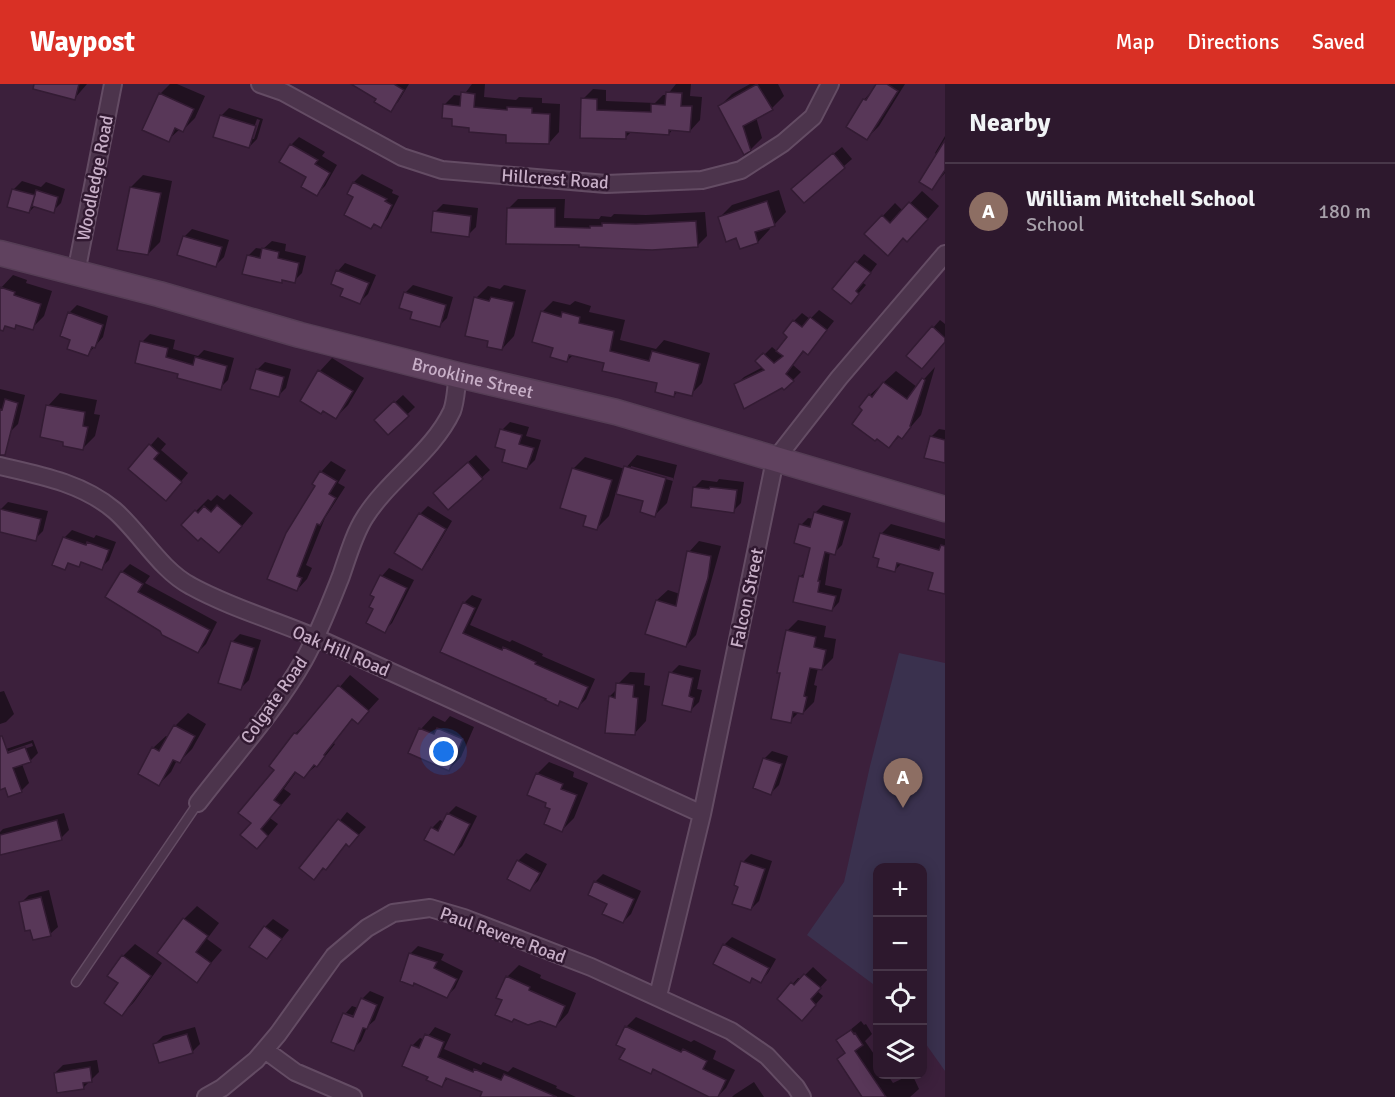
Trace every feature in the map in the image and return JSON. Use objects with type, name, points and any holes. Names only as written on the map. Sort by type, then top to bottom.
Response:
[{"type":"street","name":"Woodledge Road","points":[[76,273],[113,84]]},
{"type":"street","name":"Hillcrest Road","points":[[260,84],[283,92],[402,157],[442,170],[606,184],[702,180],[741,170],[783,143],[813,117],[830,84]]},
{"type":"street","name":"Brookline Street","points":[[0,253],[458,375],[616,412],[945,509]]},
{"type":"street","name":"Falcon Street","points":[[658,996],[702,814],[775,460],[839,378],[945,254]]},
{"type":"street","name":"Colgate Road","points":[[198,802],[274,704],[304,660],[365,517],[442,427],[453,409],[458,375]]},
{"type":"street","name":"Oak Hill Road","points":[[0,466],[56,479],[82,490],[114,510],[153,554],[188,585],[226,605],[315,638],[702,814]]},
{"type":"street","name":"Paul Revere Road","points":[[206,1097],[233,1079],[265,1050],[334,956],[367,928],[393,913],[430,908],[475,922],[591,968],[658,996],[731,1031],[758,1049],[781,1071],[802,1097]]},
{"type":"street","points":[[265,1050],[295,1072],[353,1097]]},
{"type":"lane","name":"Colgate Road","points":[[76,982],[198,802]]},
{"type":"shaded area","points":[[899,653],[945,663],[945,1071],[927,1046],[927,863],[873,863],[873,984],[807,935],[844,882],[870,766]]},
{"type":"building","points":[[34,84],[79,84],[75,100],[33,89]]},
{"type":"building","points":[[351,84],[394,84],[404,90],[391,112],[374,102],[376,99]]},
{"type":"building","points":[[757,84],[773,110],[743,126],[751,151],[744,155],[718,106]]},
{"type":"building","points":[[876,84],[887,84],[898,91],[867,140],[846,127],[863,99],[866,100]]},
{"type":"building","points":[[461,92],[475,94],[474,107],[507,110],[507,107],[532,108],[532,113],[550,114],[549,144],[506,143],[506,135],[469,132],[469,128],[452,126],[452,119],[442,118],[443,104],[460,106]]},
{"type":"building","points":[[666,92],[682,93],[681,106],[692,106],[690,132],[669,130],[669,135],[626,132],[626,139],[580,138],[581,98],[597,99],[597,110],[651,112],[651,104],[665,105]]},
{"type":"building","points":[[159,93],[194,109],[183,132],[175,128],[169,142],[142,130]]},
{"type":"building","points":[[220,115],[256,126],[249,148],[213,137]]},
{"type":"building","points":[[945,140],[945,170],[932,190],[919,182]]},
{"type":"building","points":[[290,144],[318,160],[315,164],[330,173],[317,196],[301,187],[306,177],[279,162]]},
{"type":"building","points":[[833,153],[845,168],[804,203],[791,189]]},
{"type":"building","points":[[353,182],[387,199],[385,201],[392,205],[381,228],[374,224],[371,229],[344,215],[353,197],[347,194]]},
{"type":"building","points":[[130,187],[161,193],[148,255],[117,250]]},
{"type":"building","points":[[12,189],[35,195],[29,213],[7,207]]},
{"type":"building","points":[[36,190],[58,197],[54,213],[32,206]]},
{"type":"building","points":[[767,201],[775,226],[755,232],[758,243],[740,249],[736,238],[726,242],[718,217]]},
{"type":"building","points":[[909,202],[928,219],[907,242],[903,238],[888,256],[864,234],[882,215],[890,223]]},
{"type":"building","points":[[507,208],[555,208],[555,227],[590,228],[590,226],[602,226],[602,223],[696,221],[698,247],[652,250],[579,247],[579,245],[506,244]]},
{"type":"building","points":[[433,211],[471,216],[469,237],[431,232]]},
{"type":"building","points":[[183,236],[222,247],[216,267],[177,255]]},
{"type":"building","points":[[262,248],[279,252],[278,258],[299,263],[295,283],[282,280],[282,283],[242,274],[247,255],[260,258]]},
{"type":"building","points":[[855,261],[871,273],[856,291],[859,294],[851,304],[832,289]]},
{"type":"building","points":[[336,270],[369,283],[360,304],[340,296],[343,289],[331,284]]},
{"type":"building","points":[[0,287],[15,292],[14,295],[41,304],[33,330],[16,325],[15,329],[5,326],[3,331],[0,330]]},
{"type":"building","points":[[404,292],[446,305],[440,327],[410,319],[412,312],[399,308]]},
{"type":"building","points":[[474,297],[489,301],[491,297],[514,302],[502,350],[487,347],[488,341],[465,336]]},
{"type":"building","points":[[541,311],[561,317],[562,312],[580,317],[579,323],[614,331],[610,351],[649,361],[652,351],[700,364],[692,396],[675,392],[674,397],[655,392],[657,383],[602,371],[604,363],[569,355],[567,362],[550,357],[553,348],[532,342]]},
{"type":"building","points":[[68,312],[103,325],[95,348],[92,347],[88,356],[67,349],[70,340],[60,336]]},
{"type":"building","points":[[810,317],[827,330],[808,355],[803,351],[786,374],[794,381],[784,390],[782,388],[744,409],[734,384],[764,370],[755,361],[763,353],[774,363],[783,356],[776,351],[787,337],[783,333],[793,320],[802,327]]},
{"type":"building","points":[[932,326],[945,338],[945,342],[922,369],[906,356]]},
{"type":"building","points":[[140,341],[168,348],[166,357],[193,365],[195,357],[227,366],[221,390],[177,378],[178,374],[135,363]]},
{"type":"building","points":[[256,369],[284,377],[279,397],[250,389]]},
{"type":"building","points":[[318,370],[353,391],[336,419],[323,411],[321,414],[300,401]]},
{"type":"building","points":[[922,378],[925,380],[911,427],[902,439],[898,436],[889,448],[852,424],[862,410],[859,407],[869,394],[872,397],[883,382],[907,399]]},
{"type":"building","points":[[5,399],[18,403],[5,455],[0,455],[0,409],[2,410]]},
{"type":"building","points":[[394,401],[409,416],[388,435],[374,420]]},
{"type":"building","points":[[46,405],[85,412],[83,426],[88,427],[83,450],[63,446],[63,442],[40,437]]},
{"type":"building","points":[[500,429],[522,435],[519,444],[534,448],[527,469],[502,462],[505,450],[495,447]]},
{"type":"building","points":[[930,436],[945,440],[945,463],[924,458]]},
{"type":"building","points":[[149,444],[159,453],[154,459],[182,482],[166,501],[128,469]]},
{"type":"building","points":[[468,462],[483,479],[448,510],[433,493]]},
{"type":"building","points":[[624,466],[666,478],[655,517],[640,512],[643,501],[616,494]]},
{"type":"building","points":[[572,468],[612,480],[597,530],[583,526],[586,516],[560,508]]},
{"type":"building","points":[[320,471],[337,481],[329,494],[336,498],[320,525],[317,524],[297,576],[302,578],[297,591],[267,579],[286,533],[315,486],[312,484]]},
{"type":"building","points":[[693,487],[737,490],[734,513],[691,507]]},
{"type":"building","points":[[217,505],[242,526],[219,553],[201,538],[198,541],[181,525],[195,510],[198,513],[204,506],[211,512]]},
{"type":"building","points":[[0,509],[41,519],[36,541],[0,532]]},
{"type":"building","points":[[814,512],[844,521],[835,555],[825,552],[818,581],[820,581],[818,592],[836,596],[832,611],[793,602],[799,576],[803,577],[810,548],[794,543],[799,524],[810,527]]},
{"type":"building","points":[[419,513],[446,529],[422,570],[394,553]]},
{"type":"building","points":[[880,533],[939,550],[941,545],[945,546],[945,594],[928,590],[933,573],[897,563],[895,572],[877,567],[879,559],[873,557]]},
{"type":"building","points":[[63,537],[109,550],[102,570],[81,562],[79,567],[68,563],[65,570],[52,565]]},
{"type":"building","points":[[687,551],[711,556],[708,578],[686,647],[645,634],[656,600],[676,606]]},
{"type":"building","points":[[121,571],[143,584],[138,592],[210,630],[198,653],[162,635],[160,631],[105,597]]},
{"type":"building","points":[[380,575],[407,588],[385,633],[366,623],[373,609],[369,607],[374,597],[370,595]]},
{"type":"building","points":[[463,602],[475,608],[463,633],[502,650],[503,647],[588,687],[578,709],[560,701],[558,706],[440,652]]},
{"type":"building","points":[[786,630],[816,637],[814,647],[826,650],[822,670],[810,668],[803,714],[793,712],[791,723],[771,719]]},
{"type":"building","points":[[231,641],[254,648],[241,690],[218,683]]},
{"type":"building","points":[[669,672],[693,678],[689,696],[694,698],[691,712],[662,705]]},
{"type":"building","points":[[616,683],[634,685],[633,697],[638,698],[635,735],[605,733],[609,696],[615,698]]},
{"type":"building","points":[[338,685],[369,711],[358,724],[352,719],[317,767],[314,765],[304,778],[295,772],[274,800],[281,805],[261,829],[268,836],[257,849],[240,835],[251,823],[238,813],[274,770],[269,766],[294,733],[297,734]]},
{"type":"building","points":[[174,725],[195,736],[180,763],[173,760],[159,786],[138,774],[152,747],[159,751]]},
{"type":"building","points":[[419,728],[434,734],[437,728],[463,739],[449,771],[408,753]]},
{"type":"building","points":[[0,736],[2,736],[8,753],[25,747],[31,762],[13,768],[22,792],[8,797],[5,788],[0,790]]},
{"type":"building","points":[[763,758],[782,764],[771,795],[753,788]]},
{"type":"building","points":[[536,773],[563,784],[561,789],[577,795],[562,832],[544,824],[550,809],[545,807],[546,803],[527,795]]},
{"type":"building","points":[[447,813],[470,824],[454,855],[424,840],[431,827],[438,831]]},
{"type":"building","points":[[338,819],[359,835],[349,847],[346,844],[326,870],[323,868],[314,880],[299,868]]},
{"type":"building","points":[[57,820],[62,840],[0,855],[0,835]]},
{"type":"building","points":[[517,860],[540,873],[530,891],[507,879]]},
{"type":"building","points":[[741,861],[765,869],[751,910],[732,904],[738,887],[734,885]]},
{"type":"building","points":[[594,881],[634,899],[623,923],[602,914],[607,904],[588,895]]},
{"type":"building","points":[[41,897],[51,936],[33,940],[30,930],[25,931],[19,902]]},
{"type":"building","points":[[183,918],[208,936],[196,952],[211,963],[197,983],[157,953]]},
{"type":"building","points":[[264,926],[282,939],[267,959],[249,947]]},
{"type":"building","points":[[723,944],[769,968],[761,983],[752,978],[750,983],[713,964]]},
{"type":"building","points":[[409,953],[437,962],[434,968],[457,979],[447,998],[414,983],[413,986],[400,981]]},
{"type":"building","points":[[122,955],[151,976],[122,1016],[104,1003],[118,983],[107,976]]},
{"type":"building","points":[[804,974],[821,988],[811,999],[816,1005],[802,1021],[777,999],[791,982],[794,985]]},
{"type":"building","points":[[506,976],[530,987],[529,990],[565,1006],[556,1027],[540,1021],[528,1025],[514,1019],[512,1022],[495,1015],[502,1000],[496,998]]},
{"type":"building","points":[[361,998],[377,1005],[367,1029],[363,1028],[354,1051],[331,1042],[343,1013],[353,1017]]},
{"type":"building","points":[[625,1026],[681,1052],[683,1049],[707,1061],[703,1069],[726,1080],[718,1097],[709,1097],[653,1069],[651,1074],[619,1059],[625,1049],[616,1045]]},
{"type":"building","points":[[851,1030],[855,1033],[863,1045],[855,1051],[886,1097],[862,1097],[837,1059],[845,1053],[836,1040]]},
{"type":"building","points":[[187,1034],[193,1053],[159,1063],[153,1044]]},
{"type":"building","points":[[425,1034],[444,1042],[438,1057],[473,1072],[474,1069],[501,1080],[504,1074],[557,1097],[480,1097],[482,1092],[446,1078],[442,1087],[426,1080],[428,1077],[402,1066],[411,1045],[419,1048]]},
{"type":"building","points":[[90,1067],[92,1082],[83,1083],[84,1089],[57,1093],[54,1073]]},
{"type":"place","name":"William Mitchell School","points":[[903,808]]}]
